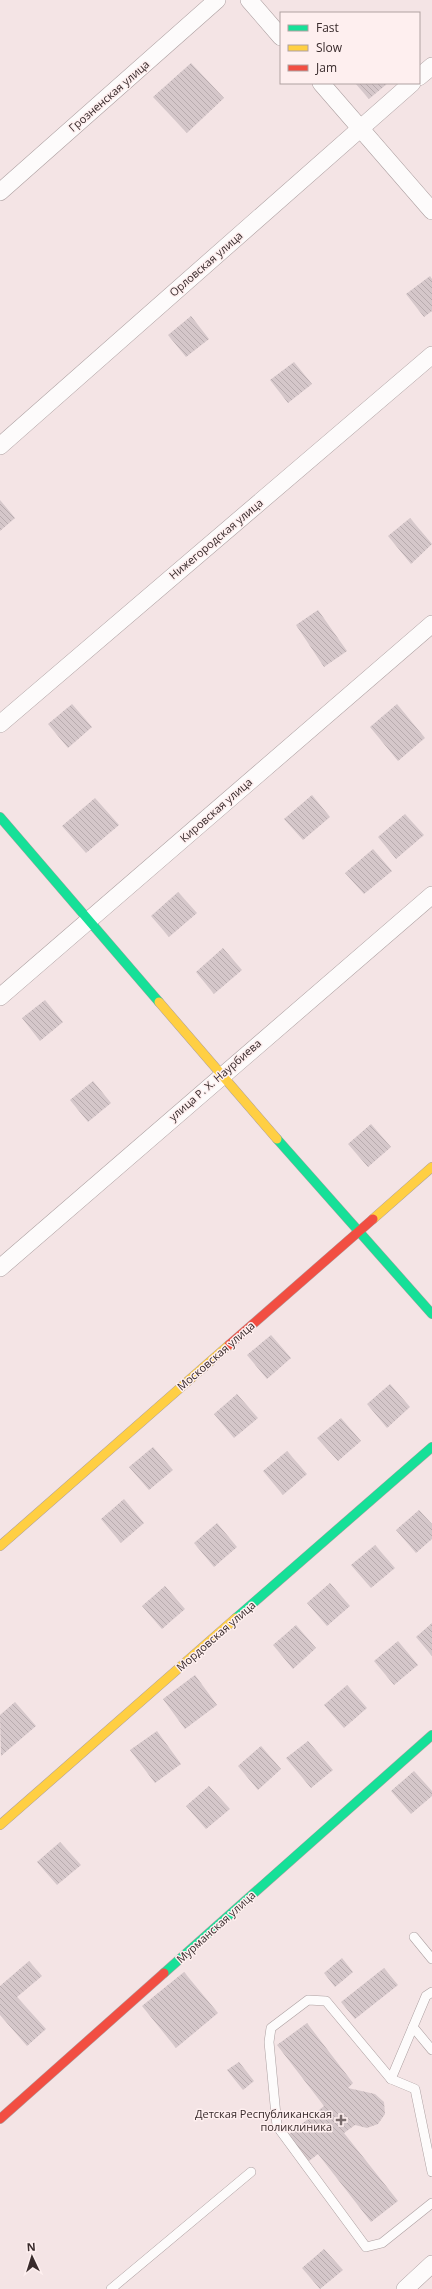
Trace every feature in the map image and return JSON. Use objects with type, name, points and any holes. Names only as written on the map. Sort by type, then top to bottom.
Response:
[{"type":"street","name":"Грозненская улица","points":[[0,192],[217,0]]},
{"type":"street","points":[[249,0],[280,36]]},
{"type":"street","points":[[420,76],[432,66]]},
{"type":"street","points":[[322,84],[432,211]]},
{"type":"street","name":"Орловская улица","points":[[0,446],[411,84]]},
{"type":"street","name":"Нижегородская улица","points":[[0,724],[432,355]]},
{"type":"street","name":"Кировская улица","points":[[0,997],[432,624]]},
{"type":"street","points":[[0,817],[358,1231],[432,1314]]},
{"type":"street","name":"улица Р. Х. Наурбиева","points":[[0,1268],[222,1074],[432,895]]},
{"type":"street","name":"Московская улица","points":[[0,1546],[432,1167]]},
{"type":"street","name":"Мордовская улица","points":[[0,1826],[432,1447]]},
{"type":"street","name":"Мурманская улица","points":[[0,2119],[432,1735]]},
{"type":"street","points":[[405,2289],[432,2264]]},
{"type":"lane","points":[[414,1937],[432,1959]]},
{"type":"lane","points":[[391,2078],[426,1996],[432,1992]]},
{"type":"lane","points":[[432,2172],[415,2089],[391,2078],[326,2001],[308,2000],[271,2028],[269,2042],[277,2126],[366,2247],[382,2243],[432,2202]]},
{"type":"lane","points":[[413,2027],[432,2050]]},
{"type":"lane","points":[[111,2289],[251,2172]]},
{"type":"building","points":[[191,63],[224,98],[187,133],[153,97]]},
{"type":"building","points":[[356,84],[387,84],[369,99]]},
{"type":"building","points":[[430,276],[432,279],[432,311],[424,317],[406,294]]},
{"type":"building","points":[[191,316],[209,339],[186,357],[168,335]]},
{"type":"building","points":[[294,362],[312,384],[288,403],[270,380]]},
{"type":"building","points":[[0,500],[15,518],[0,531]]},
{"type":"building","points":[[410,518],[432,544],[411,564],[388,536]]},
{"type":"building","points":[[318,610],[347,651],[324,667],[296,625]]},
{"type":"building","points":[[72,704],[92,727],[68,748],[48,724]]},
{"type":"building","points":[[397,704],[425,738],[398,761],[370,727]]},
{"type":"building","points":[[312,795],[330,817],[303,840],[284,819]]},
{"type":"building","points":[[95,798],[119,825],[86,853],[62,826]]},
{"type":"building","points":[[405,814],[424,835],[396,859],[378,837]]},
{"type":"building","points":[[373,849],[392,871],[364,894],[345,873]]},
{"type":"building","points":[[178,892],[197,913],[169,937],[151,916]]},
{"type":"building","points":[[223,948],[242,970],[214,994],[196,972]]},
{"type":"building","points":[[45,1000],[63,1022],[40,1041],[22,1018]]},
{"type":"building","points":[[93,1081],[111,1103],[88,1122],[70,1100]]},
{"type":"building","points":[[371,1124],[391,1147],[368,1167],[348,1144]]},
{"type":"building","points":[[271,1335],[291,1358],[267,1379],[247,1355]]},
{"type":"building","points":[[390,1384],[410,1407],[387,1428],[367,1404]]},
{"type":"building","points":[[237,1394],[258,1418],[234,1438],[214,1414]]},
{"type":"building","points":[[341,1418],[361,1441],[338,1461],[317,1438]]},
{"type":"building","points":[[153,1447],[173,1470],[149,1490],[129,1467]]},
{"type":"building","points":[[287,1451],[307,1474],[283,1495],[263,1471]]},
{"type":"building","points":[[124,1499],[144,1523],[121,1543],[101,1519]]},
{"type":"building","points":[[419,1510],[432,1524],[432,1539],[416,1553],[396,1530]]},
{"type":"building","points":[[217,1523],[237,1547],[214,1567],[194,1543]]},
{"type":"building","points":[[375,1545],[395,1568],[371,1588],[351,1565]]},
{"type":"building","points":[[330,1583],[350,1606],[327,1626],[307,1603]]},
{"type":"building","points":[[165,1586],[185,1609],[162,1629],[142,1606]]},
{"type":"building","points":[[432,1623],[432,1656],[416,1637]]},
{"type":"building","points":[[296,1625],[316,1648],[293,1669],[273,1645]]},
{"type":"building","points":[[398,1641],[418,1665],[394,1685],[374,1661]]},
{"type":"building","points":[[195,1675],[217,1705],[185,1729],[163,1699]]},
{"type":"building","points":[[347,1685],[367,1708],[344,1728],[324,1705]]},
{"type":"building","points":[[15,1702],[36,1726],[1,1756],[0,1715]]},
{"type":"building","points":[[157,1731],[181,1764],[155,1783],[130,1750]]},
{"type":"building","points":[[308,1741],[333,1770],[311,1788],[286,1758]]},
{"type":"building","points":[[261,1746],[281,1769],[258,1790],[238,1766]]},
{"type":"building","points":[[414,1771],[432,1791],[432,1796],[411,1814],[391,1791]]},
{"type":"building","points":[[209,1786],[230,1809],[206,1829],[186,1806]]},
{"type":"building","points":[[60,1842],[81,1865],[57,1885],[37,1862]]},
{"type":"building","points":[[342,1958],[353,1972],[335,1987],[324,1973]]},
{"type":"building","points":[[29,1961],[42,1976],[17,1997],[46,2029],[27,2046],[0,2015],[0,1986]]},
{"type":"building","points":[[384,1968],[398,1985],[355,2019],[341,2002]]},
{"type":"building","points":[[184,1972],[218,2013],[176,2048],[142,2006]]},
{"type":"building","points":[[307,2023],[353,2083],[348,2088],[375,2094],[384,2102],[385,2114],[378,2124],[367,2128],[355,2125],[344,2133],[398,2201],[371,2222],[318,2154],[309,2161],[288,2135],[324,2106],[277,2045]]},
{"type":"building","points":[[239,2062],[254,2081],[243,2090],[227,2070]]},
{"type":"building","points":[[324,2249],[343,2270],[320,2289],[302,2268]]},
{"type":"traffic: fast","points":[[0,817],[159,1002]]},
{"type":"traffic: fast","points":[[277,1139],[432,1314]]},
{"type":"traffic: fast","points":[[236,1618],[432,1447]]},
{"type":"traffic: fast","points":[[164,1973],[432,1735]]},
{"type":"traffic: slow","points":[[159,1002],[277,1139]]},
{"type":"traffic: slow","points":[[373,1219],[432,1167]]},
{"type":"traffic: slow","points":[[0,1546],[229,1345]]},
{"type":"traffic: slow","points":[[0,1825],[236,1618]]},
{"type":"traffic: jam","points":[[229,1345],[373,1219]]},
{"type":"traffic: jam","points":[[0,2119],[164,1973]]},
{"type":"place","name":"Детская Республиканская поликлиника","points":[[341,2120]]}]
